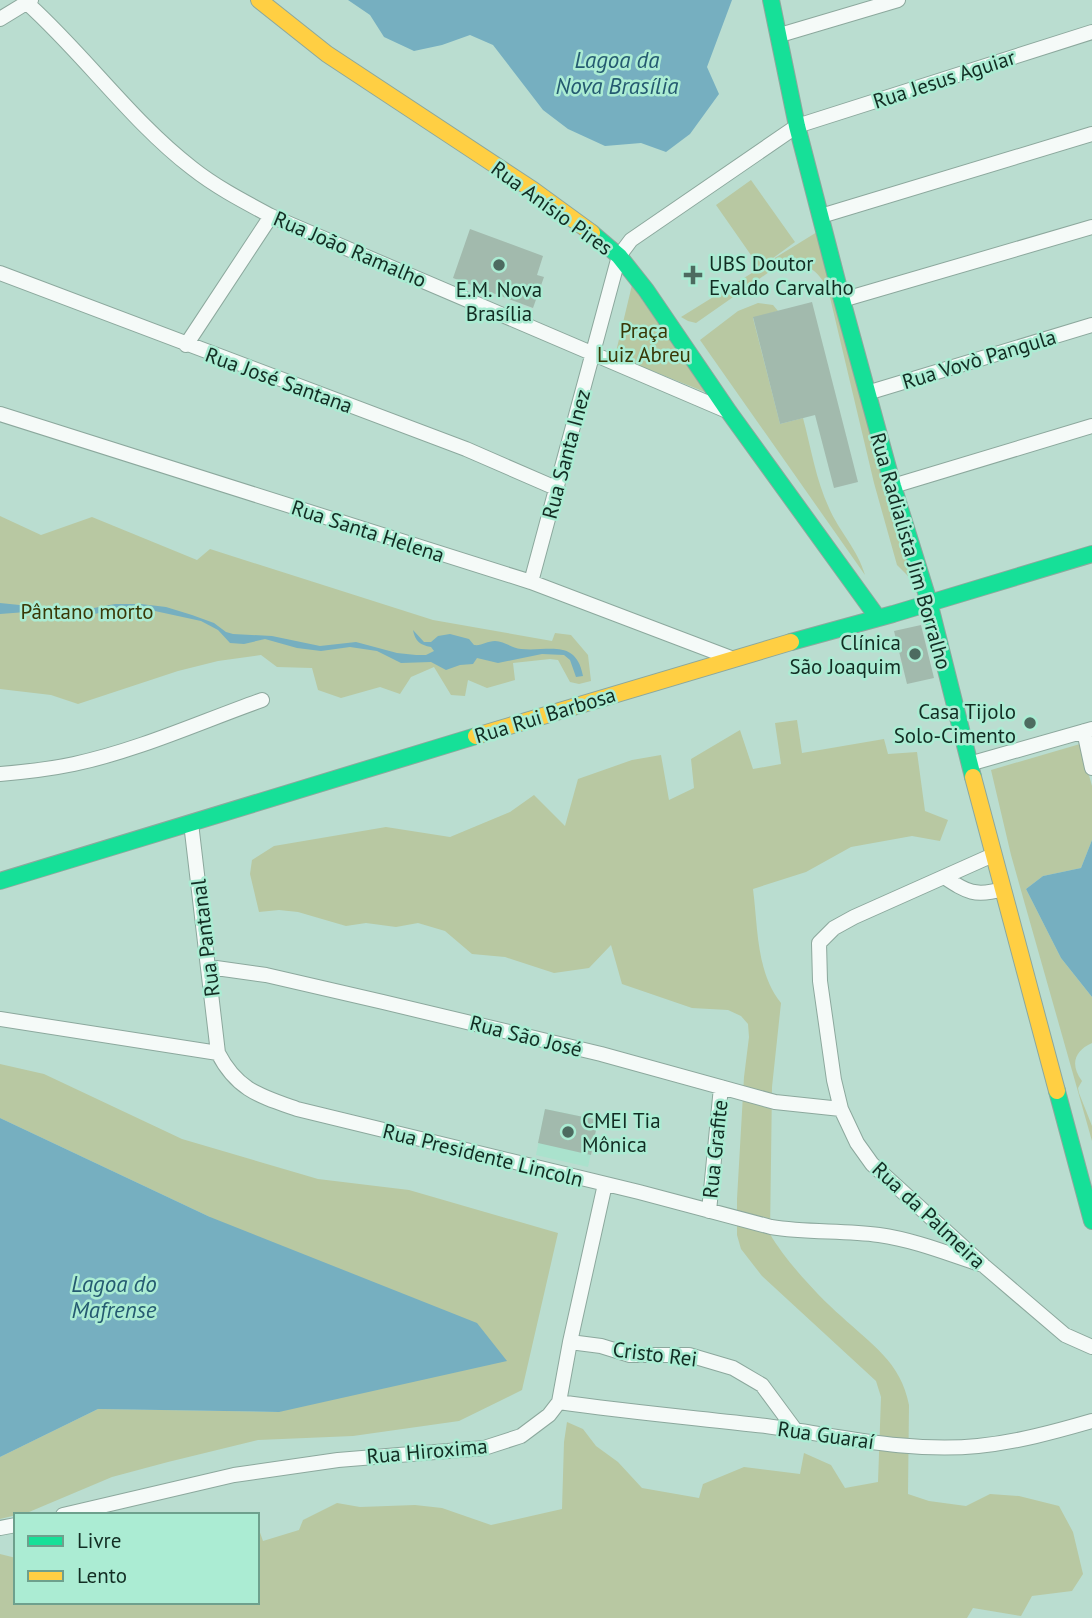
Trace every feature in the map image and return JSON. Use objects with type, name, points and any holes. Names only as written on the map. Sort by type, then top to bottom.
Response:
[{"type":"street","name":"Rua Anísio Pires","points":[[259,0],[327,54],[533,190],[619,256],[646,290],[729,412],[878,618]]},
{"type":"street","name":"Rua Radialista Jim Borralho","points":[[771,0],[797,126],[842,300],[893,486],[929,602],[969,764],[1092,1221]]},
{"type":"street","points":[[780,35],[898,0]]},
{"type":"street","points":[[0,19],[29,2]]},
{"type":"street","name":"Rua João Ramalho","points":[[29,2],[159,139],[191,168],[235,197],[271,216],[729,412]]},
{"type":"street","name":"Rua Jesus Aguiar","points":[[797,126],[1092,32]]},
{"type":"street","name":"Rua Santa Inez","points":[[531,582],[621,250],[646,228],[797,126]]},
{"type":"street","points":[[821,216],[1092,134]]},
{"type":"street","points":[[186,345],[271,216]]},
{"type":"street","points":[[842,300],[1092,227]]},
{"type":"street","name":"Rua José Santana","points":[[0,273],[466,449],[558,489]]},
{"type":"street","name":"Rua Vovò Pangula","points":[[867,393],[1092,324]]},
{"type":"street","name":"Rua Santa Helena","points":[[0,414],[531,582],[732,658]]},
{"type":"street","points":[[893,486],[1092,426]]},
{"type":"street","name":"Rua Rui Barbosa","points":[[0,881],[732,658],[1092,554]]},
{"type":"street","points":[[0,774],[48,769],[95,759],[262,700]]},
{"type":"street","points":[[969,764],[1088,730],[1092,768]]},
{"type":"street","name":"Rua Pantanal","points":[[191,823],[218,1053]]},
{"type":"street","name":"Rua da Palmeira","points":[[993,855],[854,917],[834,928],[819,943],[820,981],[834,1080],[841,1109],[857,1143],[872,1164],[1065,1335],[1092,1347]]},
{"type":"street","points":[[944,877],[973,894],[986,894],[1003,889]]},
{"type":"street","name":"Rua São José","points":[[209,967],[266,975],[383,1002],[601,1054],[775,1102],[841,1109]]},
{"type":"street","points":[[0,1019],[218,1053]]},
{"type":"street","name":"Rua Presidente Lincoln","points":[[218,1053],[235,1079],[246,1088],[276,1101],[397,1134],[771,1227],[793,1231],[880,1235],[983,1265]]},
{"type":"street","name":"Rua Grafite","points":[[709,1211],[721,1087]]},
{"type":"street","points":[[559,1402],[605,1184]]},
{"type":"street","name":"Cristo Rei","points":[[570,1342],[601,1346],[629,1355],[689,1355],[733,1368],[762,1385],[796,1431]]},
{"type":"street","name":"Rua Guaraí","points":[[559,1402],[796,1431],[862,1442],[910,1445],[976,1446],[1027,1439],[1092,1421]]},
{"type":"street","name":"Rua Hiroxima","points":[[72,1513],[234,1475],[338,1460],[484,1448],[521,1436],[549,1415],[559,1402]]},
{"type":"shaded area","name":"CMEI Tia Mônica","points":[[545,1109],[598,1120],[588,1167],[536,1155]]},
{"type":"green space","points":[[751,180],[795,242],[765,264],[822,229],[913,581],[897,565],[874,483],[828,289],[817,273],[798,265],[772,270],[696,323],[681,317],[760,268],[716,205]]},
{"type":"green space","name":"Praça Luiz Abreu","points":[[632,285],[705,392],[615,356]]},
{"type":"green space","points":[[758,303],[773,305],[778,311],[753,318],[780,424],[803,418],[824,497],[858,557],[865,575],[700,340],[738,311]]},
{"type":"green space","name":"Pântano morto","points":[[0,516],[41,535],[92,517],[197,560],[210,549],[433,620],[552,641],[555,633],[571,635],[588,655],[591,681],[579,684],[570,682],[558,660],[550,659],[513,663],[515,680],[487,688],[468,680],[465,696],[451,695],[434,667],[411,677],[400,694],[380,687],[341,698],[318,690],[312,668],[277,667],[261,655],[218,661],[178,671],[78,704],[51,695],[0,689]]},
{"type":"green space","points":[[797,720],[802,753],[884,739],[888,754],[917,752],[925,811],[948,820],[940,841],[912,836],[851,847],[806,872],[753,889],[762,963],[781,1003],[772,1087],[770,1234],[802,1277],[874,1345],[899,1377],[909,1405],[908,1494],[929,1501],[966,1506],[990,1494],[1019,1496],[1059,1506],[1073,1532],[1083,1574],[1072,1591],[1032,1596],[1021,1616],[973,1608],[967,1618],[0,1618],[0,1554],[14,1558],[14,1604],[259,1604],[259,1530],[263,1541],[299,1530],[303,1520],[337,1503],[360,1507],[415,1505],[442,1508],[491,1525],[562,1509],[567,1422],[583,1429],[596,1446],[618,1462],[642,1488],[699,1498],[703,1484],[744,1467],[800,1474],[804,1453],[831,1465],[845,1488],[878,1482],[881,1397],[876,1381],[762,1276],[741,1249],[737,1235],[737,1199],[749,1037],[748,1024],[741,1016],[728,1010],[692,1008],[622,984],[611,945],[589,968],[554,973],[505,957],[472,954],[445,931],[418,923],[396,927],[366,923],[346,926],[298,912],[259,912],[250,874],[252,860],[274,846],[386,827],[450,837],[510,812],[534,795],[565,826],[578,779],[632,760],[661,755],[669,800],[694,788],[691,759],[740,730],[753,769],[781,764],[775,723]]},
{"type":"green space","points":[[1080,744],[1092,786],[1092,840],[1081,868],[1043,876],[1026,889],[1061,958],[1092,997],[1092,1043],[1081,1050],[1075,1064],[1082,1081],[1078,1088],[1079,1093],[1092,1126],[1092,1141],[1011,855],[991,770]]},
{"type":"green space","points":[[0,1064],[44,1074],[182,1139],[318,1179],[409,1190],[558,1233],[522,1390],[459,1421],[353,1436],[258,1440],[168,1462],[112,1477],[29,1512],[14,1513],[14,1516],[0,1519],[0,1457],[98,1409],[279,1412],[210,1217],[0,1118]]},
{"type":"water","name":"Lagoa da Nova Brasília","points":[[348,0],[732,0],[707,67],[719,94],[690,134],[666,152],[641,143],[605,146],[568,129],[543,110],[493,45],[470,35],[414,51],[384,37],[370,15]]},
{"type":"water","points":[[0,603],[78,611],[115,604],[166,607],[214,623],[233,634],[272,636],[320,646],[356,642],[416,655],[426,655],[434,651],[419,642],[413,630],[424,642],[450,634],[469,639],[474,645],[495,641],[521,649],[560,649],[574,656],[583,676],[576,677],[570,660],[564,655],[542,654],[498,663],[477,658],[473,664],[446,670],[431,662],[401,663],[377,651],[350,647],[321,651],[265,639],[244,644],[230,643],[218,630],[201,621],[141,608],[124,607],[82,617],[46,613],[31,616],[26,612],[0,614]]},
{"type":"water","points":[[1092,840],[1092,997],[1061,958],[1026,889],[1043,876],[1081,868]]},
{"type":"water","name":"Lagoa do Mafrense","points":[[0,1118],[210,1217],[477,1323],[507,1361],[279,1412],[98,1409],[0,1457]]},
{"type":"building","name":"E.M. Nova Brasília","points":[[470,229],[543,256],[537,275],[544,277],[533,308],[453,278]]},
{"type":"building","points":[[812,302],[858,482],[834,488],[815,415],[780,424],[753,317]]},
{"type":"building","name":"Clínica São Joaquim","points":[[921,625],[934,678],[907,684],[894,631]]},
{"type":"building","name":"CMEI Tia Mônica","points":[[545,1109],[598,1120],[591,1155],[538,1143]]},
{"type":"traffic: fast","points":[[771,0],[797,126],[842,300],[893,486],[929,602],[973,777]]},
{"type":"traffic: fast","points":[[592,233],[619,256],[646,290],[729,412],[878,618]]},
{"type":"traffic: fast","points":[[791,642],[1092,554]]},
{"type":"traffic: fast","points":[[0,881],[476,736]]},
{"type":"traffic: fast","points":[[1057,1091],[1092,1221]]},
{"type":"traffic: slow","points":[[259,0],[327,54],[533,190],[592,233]]},
{"type":"traffic: slow","points":[[476,736],[791,642]]},
{"type":"traffic: slow","points":[[973,777],[1057,1091]]},
{"type":"place","name":"E.M. Nova Brasília","points":[[499,265]]},
{"type":"place","name":"UBS Doutor Evaldo Carvalho","points":[[693,275]]},
{"type":"place","name":"Clínica São Joaquim","points":[[915,654]]},
{"type":"place","name":"Casa Tijolo Solo-Cimento","points":[[1030,723]]},
{"type":"place","name":"CMEI Tia Mônica","points":[[568,1132]]}]
